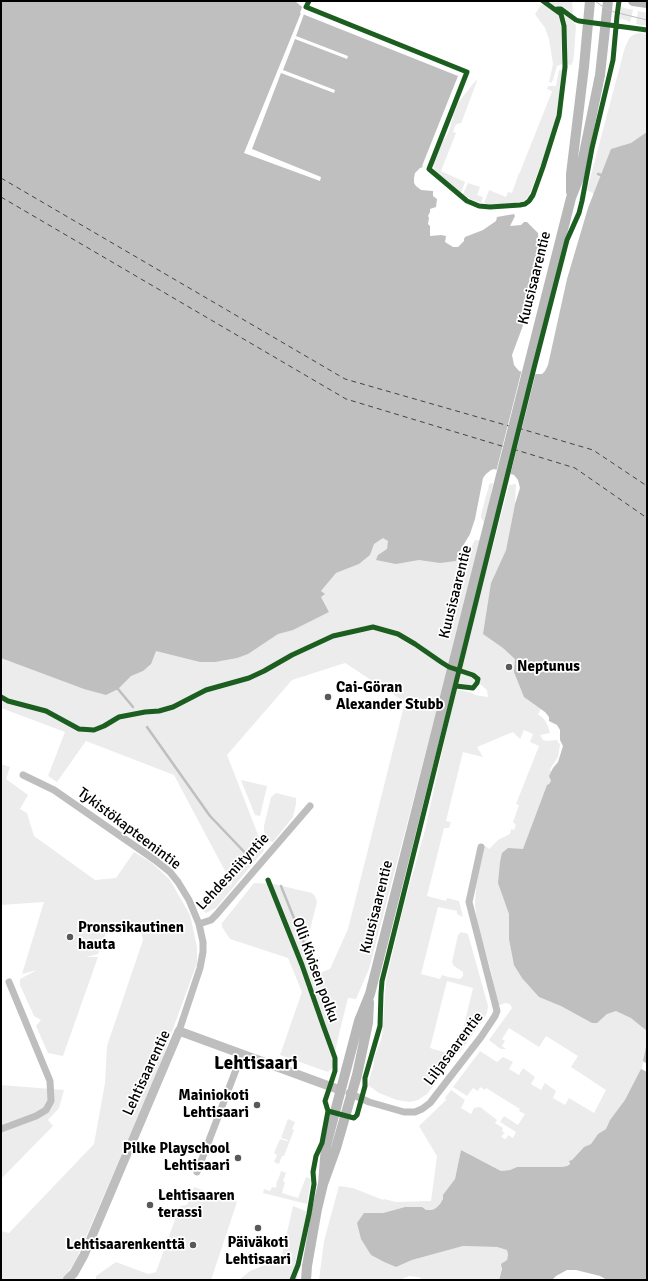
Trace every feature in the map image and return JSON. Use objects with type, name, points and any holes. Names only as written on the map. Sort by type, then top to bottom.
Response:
[{"type":"main road","name":"Kuusisaarentie","points":[[571,198],[571,174],[584,67],[590,1]]},
{"type":"main road","name":"Kuusisaarentie","points":[[323,1184],[326,1146],[340,1090],[359,1021],[370,994],[571,198],[579,178],[600,75],[608,1]]},
{"type":"main road","points":[[633,1],[647,3]]},
{"type":"main road","name":"Kuusisaarentie","points":[[306,1280],[317,1209],[323,1184],[336,1148],[357,1075],[368,1024],[370,994]]},
{"type":"street","name":"Tykistökapteenintie","points":[[23,775],[54,790],[170,872],[189,900],[199,924]]},
{"type":"street","name":"Lehdesniityntie","points":[[179,1031],[202,960],[203,942],[199,924],[207,922],[216,915],[310,806]]},
{"type":"street","name":"Liljasaarentie","points":[[340,1090],[369,1102],[404,1112],[415,1112],[430,1103],[481,1037],[497,1011],[469,902],[481,847]]},
{"type":"street","points":[[1,1129],[36,1116],[46,1110],[51,1101],[50,1080],[9,982]]},
{"type":"street","name":"Lehtisaarentie","points":[[67,1280],[74,1273],[84,1255],[179,1031],[340,1090]]},
{"type":"street","points":[[197,1172],[242,1054]]},
{"type":"shaded area","points":[[1,1],[295,1],[302,7],[300,13],[458,76],[422,166],[423,167],[415,173],[414,183],[421,190],[433,191],[433,196],[437,199],[436,207],[430,209],[428,216],[430,236],[446,236],[445,242],[453,247],[458,247],[464,241],[465,237],[483,230],[496,221],[497,217],[514,214],[515,216],[510,226],[521,225],[524,222],[527,222],[538,233],[539,248],[536,252],[539,266],[538,273],[525,320],[512,355],[514,365],[519,371],[542,374],[548,365],[567,279],[588,208],[611,149],[631,143],[647,132],[647,1031],[631,1018],[616,1011],[607,1014],[597,1023],[592,1023],[561,1006],[539,997],[522,978],[514,965],[509,939],[509,914],[498,883],[502,853],[508,848],[523,849],[547,785],[551,781],[549,776],[558,762],[563,746],[560,740],[560,730],[557,725],[549,721],[549,717],[545,712],[524,697],[514,672],[515,659],[503,648],[483,634],[491,583],[506,550],[515,504],[520,488],[518,480],[514,475],[494,469],[483,478],[475,519],[470,534],[456,561],[440,563],[419,560],[396,564],[376,560],[378,555],[387,549],[388,541],[383,538],[374,544],[370,555],[359,564],[336,573],[321,591],[325,594],[321,597],[329,612],[293,630],[278,634],[248,654],[237,658],[215,662],[200,662],[156,651],[151,664],[143,671],[131,676],[118,689],[106,695],[84,689],[1,658]]},
{"type":"shaded area","points":[[547,1],[572,1],[573,13],[563,7],[554,6]]},
{"type":"shaded area","points":[[541,5],[544,5],[559,16],[561,27],[562,64],[557,66],[551,83],[549,82],[553,64],[549,39],[545,28],[535,14]]},
{"type":"shaded area","points":[[621,7],[633,10],[630,23],[626,20],[620,19]]},
{"type":"shaded area","points":[[638,11],[647,13],[647,26],[636,24]]},
{"type":"shaded area","points":[[564,13],[576,25],[574,55],[571,65],[567,63],[565,20],[562,14]]},
{"type":"shaded area","points":[[640,33],[647,34],[647,241],[588,208],[594,194],[587,190],[625,47],[630,37]]},
{"type":"shaded area","points":[[559,70],[562,70],[562,73],[554,130],[529,196],[524,201],[514,203],[491,205],[484,203],[489,190],[506,197],[508,192],[512,193],[551,94],[552,91],[547,89],[548,86],[556,86]]},
{"type":"shaded area","points":[[476,80],[477,81],[462,121],[455,126],[453,132],[456,133],[441,171],[465,182],[461,193],[435,171],[433,163],[442,142],[447,136],[458,103]]},
{"type":"shaded area","points":[[468,183],[480,187],[477,195],[483,197],[481,203],[472,200],[463,194]]},
{"type":"shaded area","points":[[493,483],[484,522],[481,515],[489,484]]},
{"type":"shaded area","points":[[516,484],[515,504],[506,550],[491,583],[501,616],[545,712],[541,709],[538,714],[544,719],[550,733],[540,735],[543,740],[557,740],[560,745],[558,757],[550,769],[552,772],[549,776],[551,781],[540,803],[647,1012],[647,1064],[643,1061],[642,1069],[647,1072],[610,1120],[606,1129],[598,1134],[591,1144],[584,1147],[567,1166],[517,1167],[510,1170],[501,1171],[461,1150],[455,1179],[436,1208],[426,1210],[405,1207],[383,1213],[365,1213],[371,1255],[384,1262],[396,1267],[412,1260],[463,1246],[497,1247],[507,1250],[508,1256],[507,1260],[503,1263],[499,1280],[423,1280],[419,1277],[409,1276],[399,1280],[319,1280],[324,1241],[339,1186],[353,1188],[383,1200],[396,1202],[431,1201],[437,1156],[419,1126],[446,1100],[445,1098],[451,1090],[465,1100],[461,1108],[471,1114],[474,1108],[480,1107],[497,1120],[495,1123],[503,1128],[502,1131],[505,1133],[502,1135],[502,1138],[506,1139],[508,1135],[513,1138],[516,1132],[500,1122],[504,1116],[518,1125],[525,1114],[519,1111],[520,1109],[486,1088],[485,1090],[480,1087],[478,1091],[473,1088],[467,1096],[453,1087],[480,1051],[497,1062],[503,1057],[513,1062],[509,1069],[519,1075],[523,1068],[535,1077],[531,1084],[541,1090],[545,1083],[556,1091],[553,1098],[565,1105],[569,1098],[594,1113],[606,1090],[571,1067],[578,1056],[546,1036],[539,1047],[509,1028],[502,1039],[505,1041],[502,1046],[506,1049],[501,1049],[489,1040],[512,1008],[510,1004],[497,1004],[491,971],[477,922],[475,905],[476,888],[484,845],[489,849],[498,840],[510,834],[511,829],[514,830],[516,825],[513,822],[519,805],[516,804],[539,746],[530,742],[533,734],[524,730],[520,739],[513,732],[477,747],[483,757],[463,752],[446,821],[451,822],[449,828],[444,828],[427,896],[446,901],[447,898],[459,901],[463,917],[457,914],[457,911],[438,907],[421,974],[440,979],[442,975],[460,979],[463,976],[463,972],[454,966],[452,962],[458,935],[461,932],[468,934],[488,1006],[487,1013],[459,1053],[458,1051],[473,988],[447,981],[430,1048],[450,1054],[450,1064],[427,1094],[418,1100],[410,1102],[397,1100],[379,1093],[368,1085],[374,1058],[382,1037],[386,981],[404,905],[425,830],[456,689],[475,695],[488,697],[487,690],[480,684],[473,686],[457,683],[509,485]]},
{"type":"shaded area","points":[[468,531],[470,534],[461,549],[457,561],[465,560],[475,540],[480,540],[446,675],[369,969],[356,999],[348,998],[333,1067],[328,1072],[280,1055],[302,992],[288,958],[230,939],[222,927],[222,923],[254,883],[274,884],[312,893],[317,902],[304,953],[315,975],[330,969],[348,929],[405,702],[345,663],[292,680],[227,755],[264,850],[216,908],[206,913],[198,903],[232,884],[174,775],[86,741],[57,782],[48,776],[65,732],[1,708],[1,603],[156,634],[329,612],[321,597],[321,591],[336,573],[359,564],[370,555],[373,543],[383,538]]},
{"type":"shaded area","points":[[1,764],[10,767],[6,779],[28,795],[20,809],[27,813],[34,836],[95,880],[116,878],[134,852],[152,863],[170,880],[190,915],[197,947],[197,963],[158,1070],[76,1260],[67,1274],[60,1280],[1,1280],[1,1231],[9,1233],[94,1144],[105,1083],[107,1046],[143,940],[139,924],[110,922],[98,954],[86,957],[98,957],[63,1056],[48,1053],[36,1026],[41,1020],[34,1016],[20,985],[20,979],[37,970],[22,974],[44,902],[1,905]]},
{"type":"shaded area","points":[[241,780],[267,786],[260,816],[255,815]]},
{"type":"shaded area","points":[[276,793],[296,798],[296,804],[293,817],[273,842],[266,838],[264,826],[271,797]]},
{"type":"shaded area","points":[[647,1031],[647,1064],[643,1061]]},
{"type":"shaded area","points":[[641,1069],[647,1072],[647,1280],[607,1280],[600,1276],[576,1270],[567,1270],[552,1280],[499,1280],[502,1269],[501,1264],[507,1260],[508,1255],[507,1250],[497,1247],[463,1246],[412,1260],[396,1267],[371,1255],[361,1239],[357,1223],[364,1213],[383,1213],[405,1207],[422,1207],[426,1210],[436,1208],[443,1199],[443,1195],[455,1179],[461,1150],[501,1171],[510,1170],[517,1167],[567,1166],[570,1164],[569,1161],[572,1160],[584,1147],[591,1144],[598,1134],[606,1129],[610,1120],[625,1100]]},
{"type":"shaded area","points":[[1,1085],[64,1090],[59,1108],[48,1120],[53,1126],[1,1179]]},
{"type":"shaded area","points":[[288,1119],[295,1122],[292,1129],[294,1130],[284,1156],[282,1156],[279,1164],[274,1162],[277,1155],[274,1153],[280,1139],[288,1140],[281,1138]]},
{"type":"shaded area","points":[[281,1171],[286,1173],[283,1181],[285,1182],[282,1193],[298,1198],[306,1177],[311,1179],[307,1204],[263,1193],[264,1189],[270,1191],[272,1187],[276,1188],[277,1180]]},
{"type":"shaded area","points":[[194,1187],[237,1202],[211,1280],[96,1280],[96,1276],[116,1262],[148,1274],[156,1272],[180,1206],[187,1205]]},
{"type":"shaded area","points":[[293,1206],[308,1212],[296,1258],[298,1280],[239,1280],[250,1271],[281,1259]]},
{"type":"pier","points":[[301,13],[304,14],[296,36],[348,56],[347,59],[295,39],[283,70],[335,90],[334,93],[281,73],[252,149],[321,177],[320,181],[244,153]]},
{"type":"pier","points":[[522,369],[536,372],[510,476],[496,472]]},
{"type":"waterway","points":[[118,689],[133,707]]},
{"type":"waterway","points":[[147,727],[210,816],[252,860]]},
{"type":"waterway","points":[[281,886],[304,943]]},
{"type":"ferry route","points":[[1,178],[345,379],[509,426]]},
{"type":"ferry route","points":[[1,197],[346,399],[505,447]]},
{"type":"ferry route","points":[[518,428],[593,450],[647,486]]},
{"type":"ferry route","points":[[513,449],[575,468],[647,518]]},
{"type":"tram line","points":[[595,1],[614,12],[647,20]]},
{"type":"cycle path","points":[[309,1],[306,7],[467,72],[429,169],[467,201],[479,206],[490,207],[520,205],[529,201],[533,195],[543,167],[559,116],[565,67],[564,26],[561,14],[543,1]]},
{"type":"cycle path","points":[[328,1111],[354,1118],[357,1115],[365,1086],[365,1078],[380,1026],[382,981],[534,368],[567,240],[579,213],[582,201],[592,148],[613,60],[619,1]]},
{"type":"cycle path","points":[[557,9],[561,9],[579,21],[647,30]]},
{"type":"cycle path","points":[[1,697],[8,701],[46,711],[79,729],[94,730],[119,717],[159,711],[173,707],[206,690],[249,678],[292,655],[333,636],[373,627],[398,634],[449,667],[473,675],[478,679],[473,688],[456,686]]},
{"type":"cycle path","name":"Olli Kivisen polku","points":[[268,880],[302,965],[335,1058],[335,1071],[325,1101],[328,1111],[322,1143],[316,1156],[313,1172],[314,1184],[309,1214],[298,1265],[292,1280]]},
{"type":"place","name":"Neptunus","points":[[509,667]]},
{"type":"place","name":"Cai-Göran Alexander Stubb","points":[[328,697]]},
{"type":"place","name":"Pronssikautinen hauta","points":[[70,937]]},
{"type":"place","name":"Mainiokoti Lehtisaari","points":[[257,1105]]},
{"type":"place","name":"Pilke Playschool Lehtisaari","points":[[238,1158]]},
{"type":"place","name":"Lehtisaaren terassi","points":[[150,1205]]},
{"type":"place","name":"Päiväkoti Lehtisaari","points":[[258,1228]]},
{"type":"place","name":"Lehtisaarenkenttä","points":[[193,1245]]},
{"type":"district","name":"Lehtisaari","points":[[256,1064]]}]
